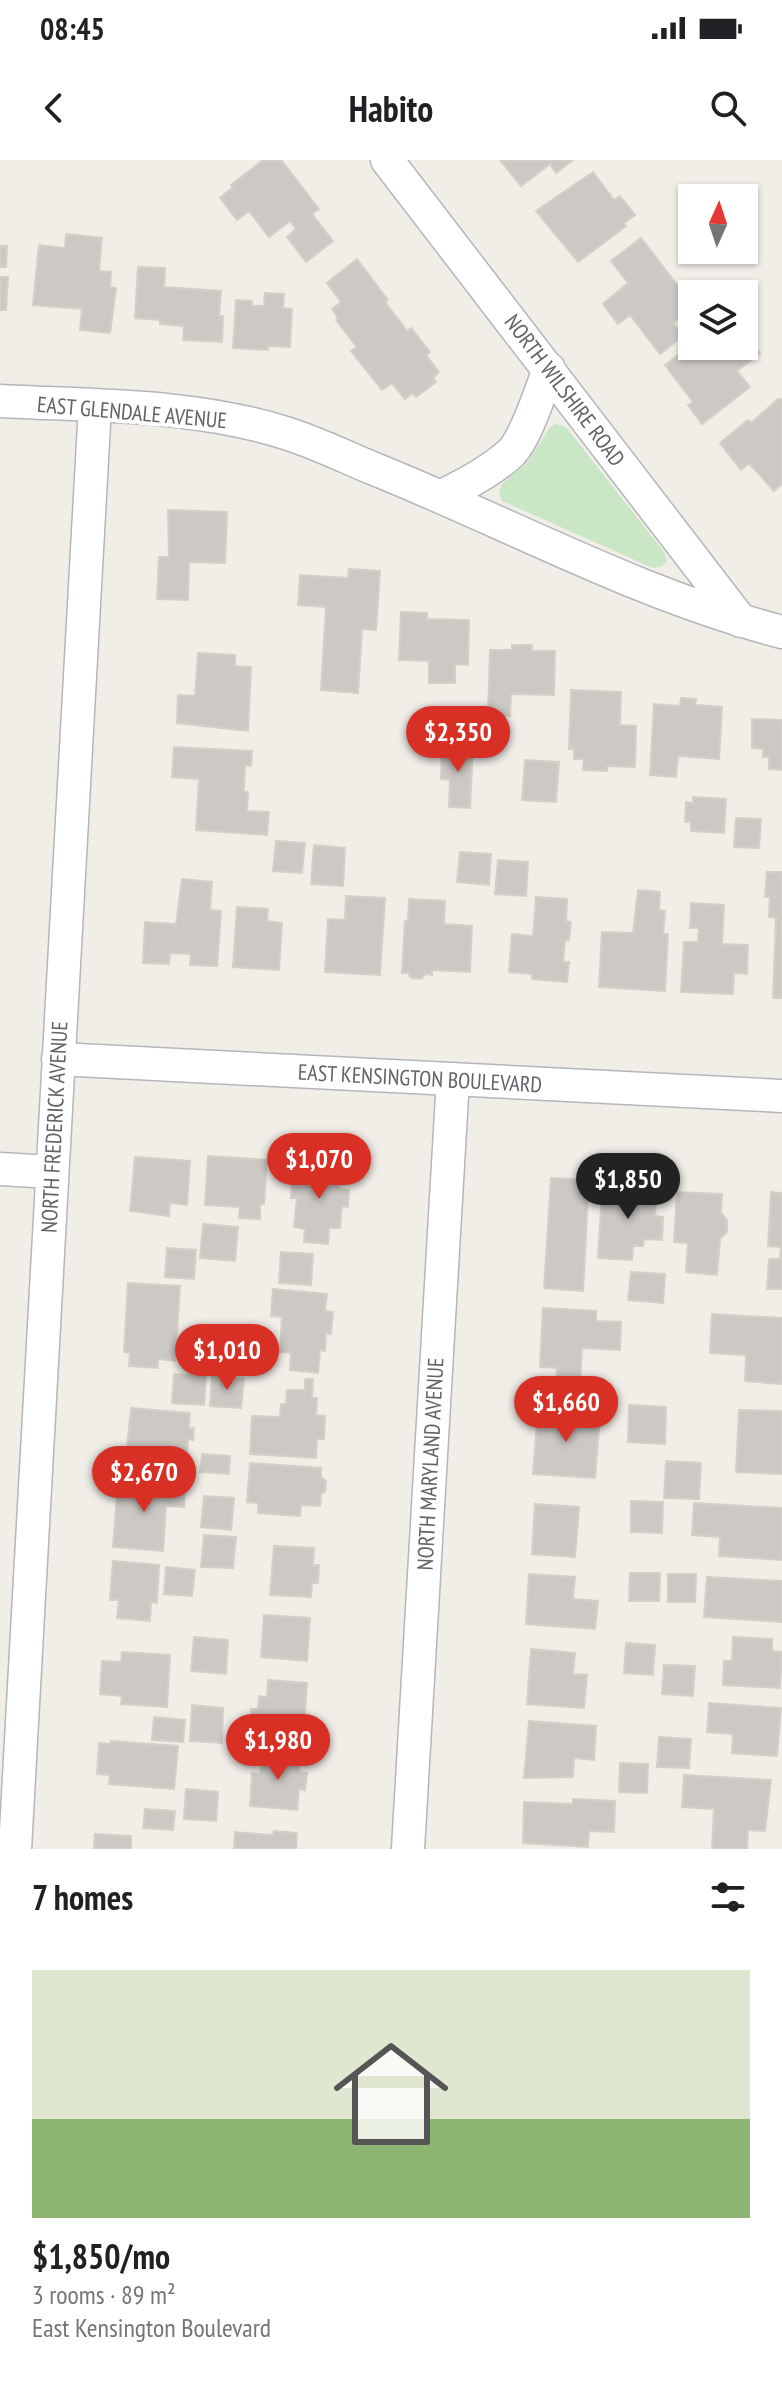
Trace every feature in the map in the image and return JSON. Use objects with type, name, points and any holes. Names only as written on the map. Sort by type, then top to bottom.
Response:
[{"type":"street","name":"NORTH WILSHIRE ROAD","points":[[387,160],[741,621]]},
{"type":"street","points":[[442,496],[473,480],[513,451],[533,412],[549,369]]},
{"type":"street","name":"EAST GLENDALE AVENUE","points":[[0,401],[214,415],[283,432],[442,496],[595,567],[741,621],[782,632]]},
{"type":"street","name":"NORTH FREDERICK AVENUE","points":[[15,1849],[95,406]]},
{"type":"street","name":"EAST KENSINGTON BOULEVARD","points":[[58,1059],[782,1096]]},
{"type":"street","name":"NORTH MARYLAND AVENUE","points":[[408,1849],[453,1079]]},
{"type":"street","points":[[0,1169],[52,1172]]},
{"type":"green space","points":[[556,424],[566,427],[664,552],[667,561],[661,567],[653,568],[502,501],[499,493],[502,484],[528,462],[550,427]]},
{"type":"building","points":[[263,160],[281,160],[319,209],[312,214],[333,241],[306,262],[287,237],[296,229],[290,221],[269,237],[249,211],[237,220],[220,198],[233,187],[231,185]]},
{"type":"building","points":[[500,160],[573,160],[556,173],[550,164],[521,186]]},
{"type":"building","points":[[593,172],[614,200],[620,196],[635,215],[624,223],[626,226],[578,262],[536,211]]},
{"type":"building","points":[[66,234],[102,238],[99,271],[111,272],[110,287],[116,288],[110,333],[80,330],[82,309],[33,305],[39,245],[65,248]]},
{"type":"building","points":[[641,238],[678,286],[678,319],[673,323],[678,330],[678,340],[660,354],[630,315],[618,324],[603,304],[628,283],[611,261]]},
{"type":"building","points":[[0,246],[7,246],[6,267],[0,267]]},
{"type":"building","points":[[357,259],[407,331],[411,328],[430,352],[426,355],[439,372],[433,378],[436,382],[416,397],[413,393],[405,399],[392,383],[382,390],[351,351],[357,347],[336,320],[338,318],[332,309],[341,302],[327,283]]},
{"type":"building","points":[[138,267],[165,268],[164,287],[221,291],[219,316],[223,316],[222,342],[183,340],[184,326],[135,318]]},
{"type":"building","points":[[0,277],[8,277],[6,310],[0,310]]},
{"type":"building","points":[[265,293],[284,294],[283,308],[292,309],[290,347],[268,346],[268,350],[233,348],[236,300],[252,301],[252,306],[264,306]]},
{"type":"building","points":[[678,355],[678,360],[751,360],[737,371],[750,387],[702,424],[688,405],[693,402],[665,365]]},
{"type":"building","points":[[778,399],[782,399],[782,484],[774,491],[749,463],[741,470],[720,443],[748,420],[751,423]]},
{"type":"building","points":[[168,510],[227,512],[225,563],[189,562],[188,600],[157,599],[159,557],[169,557]]},
{"type":"building","points":[[349,569],[380,571],[376,630],[362,629],[358,693],[321,690],[326,607],[298,605],[300,575],[348,578]]},
{"type":"building","points":[[401,612],[427,613],[427,619],[469,620],[468,665],[455,664],[455,683],[429,683],[429,661],[399,660]]},
{"type":"building","points":[[512,645],[532,645],[532,651],[555,651],[554,695],[511,694],[510,716],[488,716],[490,650],[512,650]]},
{"type":"building","points":[[198,653],[235,655],[235,666],[251,667],[248,731],[177,723],[178,695],[195,696]]},
{"type":"building","points":[[571,690],[621,692],[620,725],[636,726],[635,767],[607,766],[607,771],[583,770],[584,759],[574,759],[574,749],[569,749]]},
{"type":"building","points":[[681,698],[696,699],[695,705],[722,707],[719,759],[678,756],[676,777],[650,775],[654,704],[680,706]]},
{"type":"building","points":[[752,719],[782,720],[782,770],[769,769],[769,757],[763,757],[763,749],[752,748]]},
{"type":"building","points":[[442,745],[473,746],[470,808],[449,807],[450,780],[441,779]]},
{"type":"building","points":[[174,747],[252,751],[251,766],[245,765],[247,811],[269,812],[267,835],[196,830],[199,779],[172,777]]},
{"type":"building","points":[[525,760],[559,762],[556,802],[522,800]]},
{"type":"building","points":[[693,797],[726,799],[724,833],[691,831],[691,822],[685,822],[686,802],[693,803]]},
{"type":"building","points":[[736,818],[761,819],[759,848],[734,847]]},
{"type":"building","points":[[276,841],[305,843],[302,873],[273,871]]},
{"type":"building","points":[[314,845],[345,848],[343,886],[311,884]]},
{"type":"building","points":[[460,852],[491,854],[489,885],[457,882]]},
{"type":"building","points":[[498,860],[528,862],[526,896],[495,894]]},
{"type":"building","points":[[767,872],[782,872],[782,998],[773,998],[776,918],[769,917],[770,897],[765,897]]},
{"type":"building","points":[[182,879],[212,882],[210,910],[221,911],[217,966],[190,965],[191,954],[170,953],[169,964],[143,963],[145,922],[176,924]]},
{"type":"building","points":[[638,890],[660,892],[659,910],[665,911],[663,934],[668,934],[665,991],[599,987],[602,932],[633,933]]},
{"type":"building","points":[[346,896],[385,898],[380,975],[325,972],[328,919],[345,920]]},
{"type":"building","points":[[536,897],[567,899],[566,921],[571,922],[563,962],[569,962],[567,982],[532,979],[532,974],[509,972],[512,934],[533,936]]},
{"type":"building","points":[[409,899],[445,901],[444,924],[472,926],[470,972],[432,970],[432,975],[426,974],[421,979],[402,973]]},
{"type":"building","points":[[691,903],[724,905],[722,944],[748,945],[747,974],[734,973],[733,994],[681,992],[684,942],[698,942],[699,928],[690,928]]},
{"type":"building","points":[[237,907],[268,909],[267,921],[282,923],[279,970],[233,967]]},
{"type":"building","points":[[208,1156],[267,1160],[260,1219],[239,1218],[240,1207],[205,1205]]},
{"type":"building","points":[[135,1157],[190,1161],[187,1205],[170,1203],[169,1216],[130,1211]]},
{"type":"building","points":[[298,1163],[341,1167],[339,1189],[349,1190],[348,1207],[342,1206],[340,1228],[329,1228],[328,1244],[304,1242],[305,1229],[294,1227],[297,1198],[291,1198],[292,1185],[297,1186]]},
{"type":"building","points":[[551,1178],[593,1180],[592,1197],[588,1197],[583,1291],[544,1288]]},
{"type":"building","points":[[620,1184],[657,1186],[655,1216],[663,1217],[662,1240],[644,1239],[643,1246],[633,1246],[632,1260],[598,1258],[602,1192],[619,1193]]},
{"type":"building","points":[[677,1192],[722,1194],[721,1213],[727,1220],[727,1232],[720,1239],[717,1275],[686,1272],[688,1243],[674,1242]]},
{"type":"building","points":[[771,1192],[782,1193],[782,1289],[767,1289],[769,1259],[780,1259],[781,1247],[768,1246]]},
{"type":"building","points":[[203,1224],[238,1227],[235,1261],[200,1258]]},
{"type":"building","points":[[167,1248],[196,1250],[194,1279],[165,1277]]},
{"type":"building","points":[[281,1252],[313,1254],[311,1285],[279,1283]]},
{"type":"building","points":[[631,1272],[665,1274],[663,1303],[628,1300]]},
{"type":"building","points":[[128,1283],[180,1286],[175,1361],[158,1359],[158,1368],[129,1366],[130,1353],[124,1352]]},
{"type":"building","points":[[273,1289],[327,1294],[325,1311],[333,1312],[331,1334],[326,1333],[325,1351],[320,1350],[318,1373],[290,1370],[291,1353],[280,1352],[282,1317],[271,1316]]},
{"type":"building","points":[[543,1308],[596,1311],[596,1321],[621,1322],[620,1350],[582,1348],[580,1384],[556,1383],[557,1368],[540,1367]]},
{"type":"building","points":[[712,1314],[782,1318],[782,1384],[745,1381],[746,1355],[710,1353]]},
{"type":"building","points":[[174,1374],[206,1376],[204,1405],[172,1403]]},
{"type":"building","points":[[212,1376],[244,1379],[241,1408],[210,1406]]},
{"type":"building","points":[[305,1379],[313,1379],[312,1398],[317,1398],[316,1415],[325,1416],[324,1439],[317,1439],[316,1458],[250,1454],[252,1416],[280,1417],[281,1404],[286,1404],[287,1390],[305,1390]]},
{"type":"building","points":[[629,1405],[666,1407],[665,1444],[628,1442]]},
{"type":"building","points":[[131,1408],[190,1413],[189,1428],[194,1428],[193,1440],[188,1439],[187,1454],[173,1453],[172,1461],[126,1457]]},
{"type":"building","points":[[538,1410],[600,1417],[595,1478],[533,1474]]},
{"type":"building","points":[[739,1410],[782,1411],[782,1474],[736,1472]]},
{"type":"building","points":[[202,1454],[230,1456],[229,1474],[200,1472]]},
{"type":"building","points":[[666,1461],[701,1463],[699,1499],[664,1498]]},
{"type":"building","points":[[250,1463],[321,1468],[321,1477],[326,1481],[320,1506],[301,1505],[300,1516],[258,1513],[258,1503],[247,1502]]},
{"type":"building","points":[[118,1481],[185,1486],[184,1507],[166,1506],[163,1551],[113,1547]]},
{"type":"building","points":[[204,1496],[234,1498],[231,1530],[201,1527]]},
{"type":"building","points":[[631,1501],[663,1502],[662,1533],[631,1532]]},
{"type":"building","points":[[694,1503],[782,1508],[782,1560],[719,1556],[720,1537],[692,1535]]},
{"type":"building","points":[[535,1504],[579,1507],[575,1557],[532,1554]]},
{"type":"building","points":[[204,1535],[236,1537],[233,1568],[201,1567]]},
{"type":"building","points":[[274,1546],[314,1548],[313,1565],[319,1565],[318,1583],[312,1583],[311,1597],[270,1595]]},
{"type":"building","points":[[113,1561],[159,1565],[157,1603],[151,1602],[150,1621],[117,1618],[119,1600],[110,1600]]},
{"type":"building","points":[[166,1567],[195,1570],[192,1596],[164,1594]]},
{"type":"building","points":[[630,1573],[660,1573],[659,1601],[629,1601]]},
{"type":"building","points":[[529,1574],[575,1577],[573,1599],[598,1601],[595,1629],[526,1624]]},
{"type":"building","points":[[668,1574],[696,1574],[695,1602],[668,1602]]},
{"type":"building","points":[[707,1577],[782,1581],[782,1622],[704,1617]]},
{"type":"building","points":[[264,1615],[310,1618],[307,1661],[261,1657]]},
{"type":"building","points":[[194,1637],[228,1640],[226,1674],[191,1671]]},
{"type":"building","points":[[733,1637],[772,1639],[772,1651],[782,1652],[780,1688],[723,1685],[724,1661],[732,1661]]},
{"type":"building","points":[[626,1643],[655,1645],[653,1675],[624,1673]]},
{"type":"building","points":[[531,1649],[575,1653],[573,1674],[587,1675],[584,1708],[527,1704]]},
{"type":"building","points":[[122,1652],[170,1655],[167,1707],[121,1704],[122,1696],[100,1694],[102,1661],[121,1662]]},
{"type":"building","points":[[664,1665],[695,1666],[693,1696],[662,1694]]},
{"type":"building","points":[[268,1680],[307,1683],[303,1735],[249,1732],[251,1709],[258,1709],[259,1696],[267,1697]]},
{"type":"building","points":[[709,1703],[781,1708],[777,1756],[732,1753],[733,1734],[707,1732]]},
{"type":"building","points":[[192,1705],[223,1708],[222,1743],[190,1741]]},
{"type":"building","points":[[154,1717],[185,1720],[183,1742],[152,1740]]},
{"type":"building","points":[[529,1721],[596,1726],[594,1760],[574,1758],[573,1777],[524,1778]]},
{"type":"building","points":[[659,1737],[691,1739],[689,1768],[657,1767]]},
{"type":"building","points":[[111,1741],[178,1746],[174,1789],[109,1784],[110,1775],[97,1774],[99,1743],[111,1744]]},
{"type":"building","points":[[262,1752],[300,1755],[299,1772],[307,1773],[305,1790],[299,1789],[297,1810],[250,1806],[252,1773],[260,1774]]},
{"type":"building","points":[[620,1763],[648,1764],[647,1793],[619,1792]]},
{"type":"building","points":[[684,1775],[771,1780],[765,1831],[748,1830],[747,1849],[712,1849],[714,1809],[682,1807]]},
{"type":"building","points":[[186,1789],[218,1792],[216,1821],[184,1819]]},
{"type":"building","points":[[573,1799],[615,1801],[614,1832],[589,1831],[588,1847],[523,1843],[524,1802],[573,1804]]},
{"type":"building","points":[[145,1809],[175,1811],[173,1830],[143,1828]]},
{"type":"building","points":[[274,1831],[297,1833],[296,1849],[234,1849],[235,1832],[273,1835]]},
{"type":"building","points":[[95,1834],[131,1836],[131,1849],[94,1849]]}]
